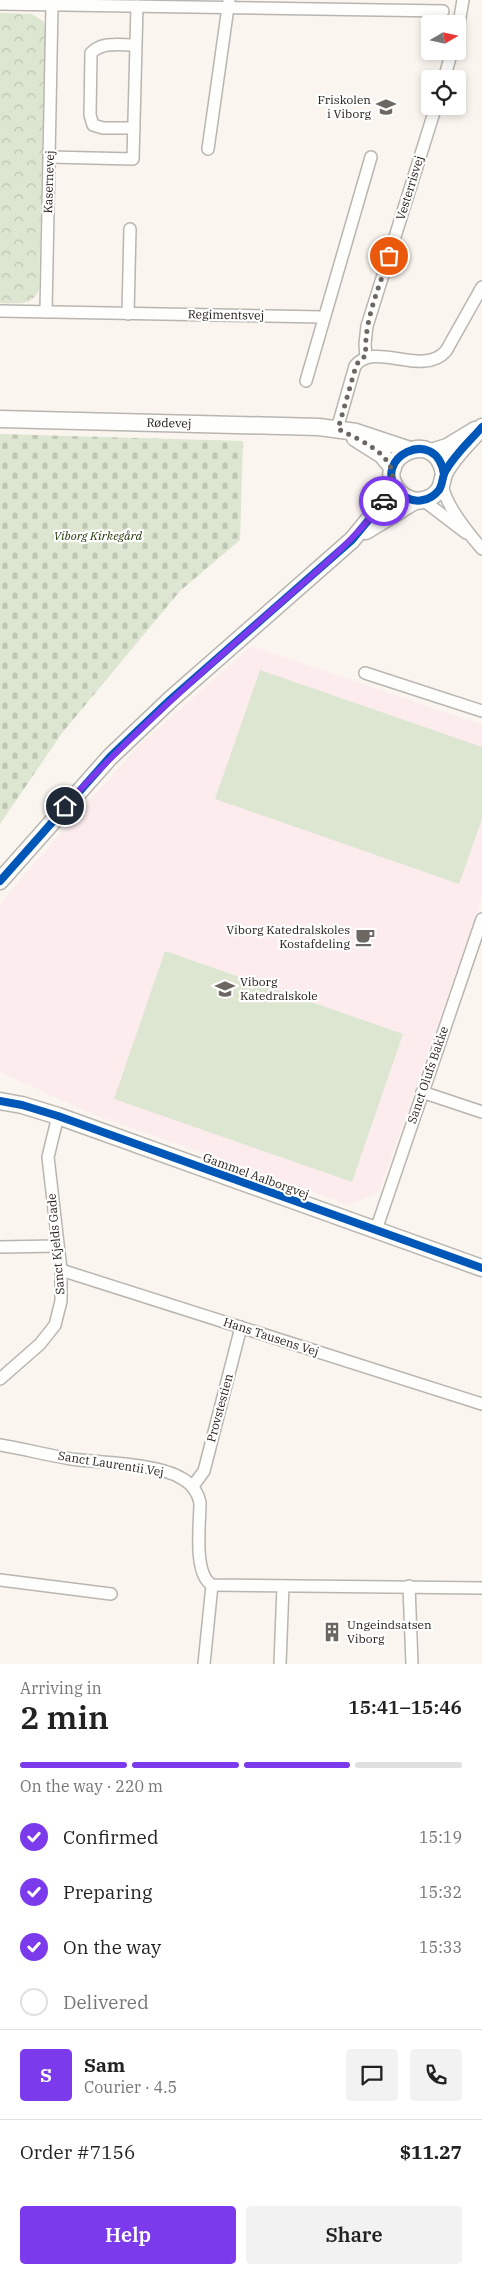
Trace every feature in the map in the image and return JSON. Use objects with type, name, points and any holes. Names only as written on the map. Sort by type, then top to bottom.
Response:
[{"type":"street","points":[[460,15],[463,0]]},
{"type":"street","points":[[0,4],[136,6],[228,4],[443,11]]},
{"type":"street","points":[[208,149],[228,4]]},
{"type":"street","name":"Kasernevej","points":[[46,312],[52,5]]},
{"type":"street","points":[[50,157],[133,159],[136,6]]},
{"type":"street","points":[[134,128],[103,128],[93,125],[90,115],[92,53],[97,47],[104,45],[136,45]]},
{"type":"street","name":"Vesterrisvej","points":[[366,356],[367,326],[433,115]]},
{"type":"street","points":[[306,381],[370,157]]},
{"type":"street","points":[[128,314],[130,229]]},
{"type":"street","points":[[338,429],[356,366],[360,359],[366,356],[427,361],[440,358],[446,351],[482,287]]},
{"type":"street","points":[[0,311],[46,312]]},
{"type":"street","name":"Regimentsvej","points":[[46,312],[323,317]]},
{"type":"street","name":"Rødevej","points":[[0,419],[319,427],[372,436],[410,450]]},
{"type":"street","points":[[431,452],[447,447],[482,427]]},
{"type":"street","points":[[352,540],[419,500],[435,494],[443,479],[482,427]]},
{"type":"street","name":"Rødevej","points":[[338,429],[382,455],[393,475]]},
{"type":"street","points":[[0,881],[110,757],[172,699],[352,540],[386,499],[397,458],[410,450],[420,449],[431,452],[440,461],[448,500],[482,549]]},
{"type":"street","points":[[393,475],[401,495],[419,500],[472,537]]},
{"type":"street","points":[[365,673],[482,711]]},
{"type":"street","name":"Sanct Olufs Bakke","points":[[376,1230],[482,919]]},
{"type":"street","name":"Gammel Aalborgvej","points":[[0,1092],[22,1105]]},
{"type":"street","points":[[422,1092],[482,1112]]},
{"type":"street","name":"Gammel Aalborgvej","points":[[0,1101],[22,1105],[58,1116],[482,1268]]},
{"type":"street","name":"Sanct Kjelds Gade","points":[[0,1378],[40,1344],[55,1325],[61,1301],[61,1270],[48,1157],[58,1116]]},
{"type":"street","points":[[0,1247],[58,1246]]},
{"type":"street","name":"Hans Tausens Vej","points":[[61,1270],[482,1404]]},
{"type":"street","name":"Provstestien","points":[[193,1486],[204,1471],[241,1327]]},
{"type":"street","name":"Sanct Laurentii Vej","points":[[0,1445],[71,1459],[151,1469],[174,1474],[193,1486]]},
{"type":"street","points":[[193,1486],[200,1503],[200,1565],[202,1575],[212,1585],[482,1588]]},
{"type":"street","points":[[0,1580],[110,1594]]},
{"type":"street","points":[[204,1664],[212,1585]]},
{"type":"street","points":[[280,1664],[283,1586]]},
{"type":"street","points":[[409,1586],[412,1664]]},
{"type":"shaded area","name":"Viborg Katedralskole","points":[[252,646],[482,725],[482,898],[379,1192],[349,1205],[90,1113],[0,1072],[0,905],[24,875],[138,746]]},
{"type":"green space","points":[[0,13],[32,14],[44,22],[45,29],[39,289],[33,299],[23,303],[0,303]]},
{"type":"green space","name":"Viborg Kirkegård","points":[[0,434],[243,441],[240,540],[180,591],[62,733],[0,824]]},
{"type":"green space","points":[[260,670],[482,747],[482,819],[459,884],[215,799]]},
{"type":"green space","points":[[165,951],[403,1034],[352,1182],[114,1099]]},
{"type":"cycle path","points":[[444,474],[439,459],[429,451],[418,449],[407,452],[398,459],[392,468],[392,480],[401,494],[407,498],[420,501],[432,496],[439,490],[444,474],[453,460],[482,427]]},
{"type":"cycle path","points":[[0,881],[110,757],[171,699],[352,540],[386,499],[393,482]]},
{"type":"cycle path","points":[[0,1101],[22,1105],[58,1116],[482,1268]]},
{"type":"way so far","points":[[384,501],[393,482],[393,468],[390,463],[368,445],[338,429],[356,366],[360,359],[366,356],[367,326],[389,256]]},
{"type":"place","name":"Friskolen i Viborg","points":[[386,107]]},
{"type":"place","name":"Viborg Katedralskoles Kostafdeling","points":[[365,937]]},
{"type":"place","name":"Viborg Katedralskole","points":[[225,989]]},
{"type":"place","name":"Ungeindsatsen Viborg","points":[[332,1632]]},
{"type":"route","points":[[65,806],[110,757],[172,699],[352,540],[384,501]]}]
